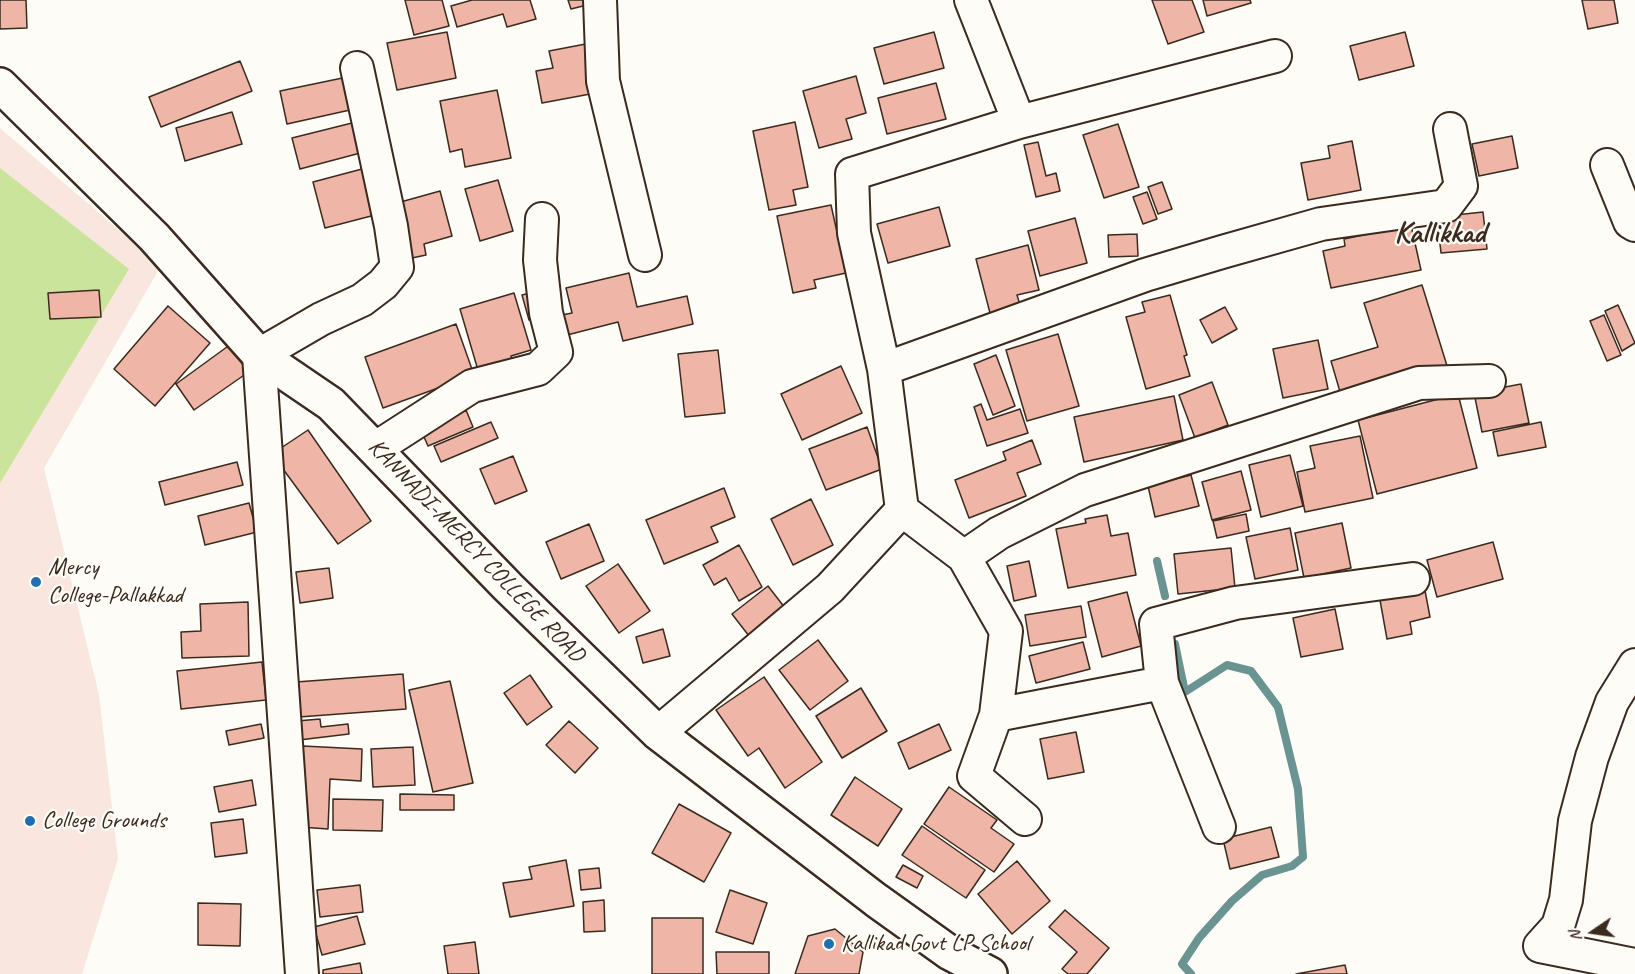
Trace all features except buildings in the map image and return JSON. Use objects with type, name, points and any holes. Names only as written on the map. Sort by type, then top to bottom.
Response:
[{"type":"main road","name":"KANNADI-MERCY COLLEGE ROAD","points":[[0,85],[154,237],[260,355],[331,404],[508,587],[658,733],[947,964],[990,974]]},
{"type":"street","points":[[600,0],[603,81],[645,255]]},
{"type":"street","points":[[971,0],[1018,122]]},
{"type":"street","points":[[1025,819],[974,776],[996,715],[1006,631],[964,557],[902,510],[884,369],[854,233],[852,174],[1018,122],[1275,56]]},
{"type":"street","points":[[302,974],[260,355],[321,319],[362,300],[383,284],[397,267],[392,226],[357,68]]},
{"type":"street","points":[[884,369],[1145,275],[1211,255],[1322,224],[1446,206],[1461,186],[1450,129]]},
{"type":"street","points":[[1607,165],[1630,222],[1635,225]]},
{"type":"street","points":[[376,448],[472,386],[538,369],[556,352],[546,313],[540,260],[542,219]]},
{"type":"street","points":[[964,557],[999,533],[1085,490],[1419,383],[1489,381]]},
{"type":"street","points":[[658,733],[830,588],[902,510]]},
{"type":"street","points":[[1219,827],[1162,683],[1156,624],[1235,603],[1413,579]]},
{"type":"street","points":[[1635,665],[1612,702],[1592,757],[1575,821],[1566,900],[1558,926],[1539,945],[1635,965]]},
{"type":"street","points":[[996,715],[1162,683]]},
{"type":"shaded area","name":"Mercy College-Pallakkad","points":[[0,128],[161,266],[44,468],[99,695],[118,859],[82,974],[0,974]]},
{"type":"green space","points":[[0,168],[129,269],[0,483]]},
{"type":"waterway","points":[[1157,561],[1165,596]]},
{"type":"waterway","points":[[1175,644],[1185,692],[1227,665],[1251,671],[1278,707],[1298,789],[1303,857],[1292,866],[1262,875],[1232,901],[1199,938],[1182,964],[1191,974]]},
{"type":"place","name":"Mercy College-Pallakkad","points":[[36,582]]},
{"type":"place","name":"College Grounds","points":[[30,821]]},
{"type":"place","name":"Kallikad Govt LP School","points":[[829,944]]},
{"type":"district","name":"Kallikkad","points":[[1440,234]]}]
